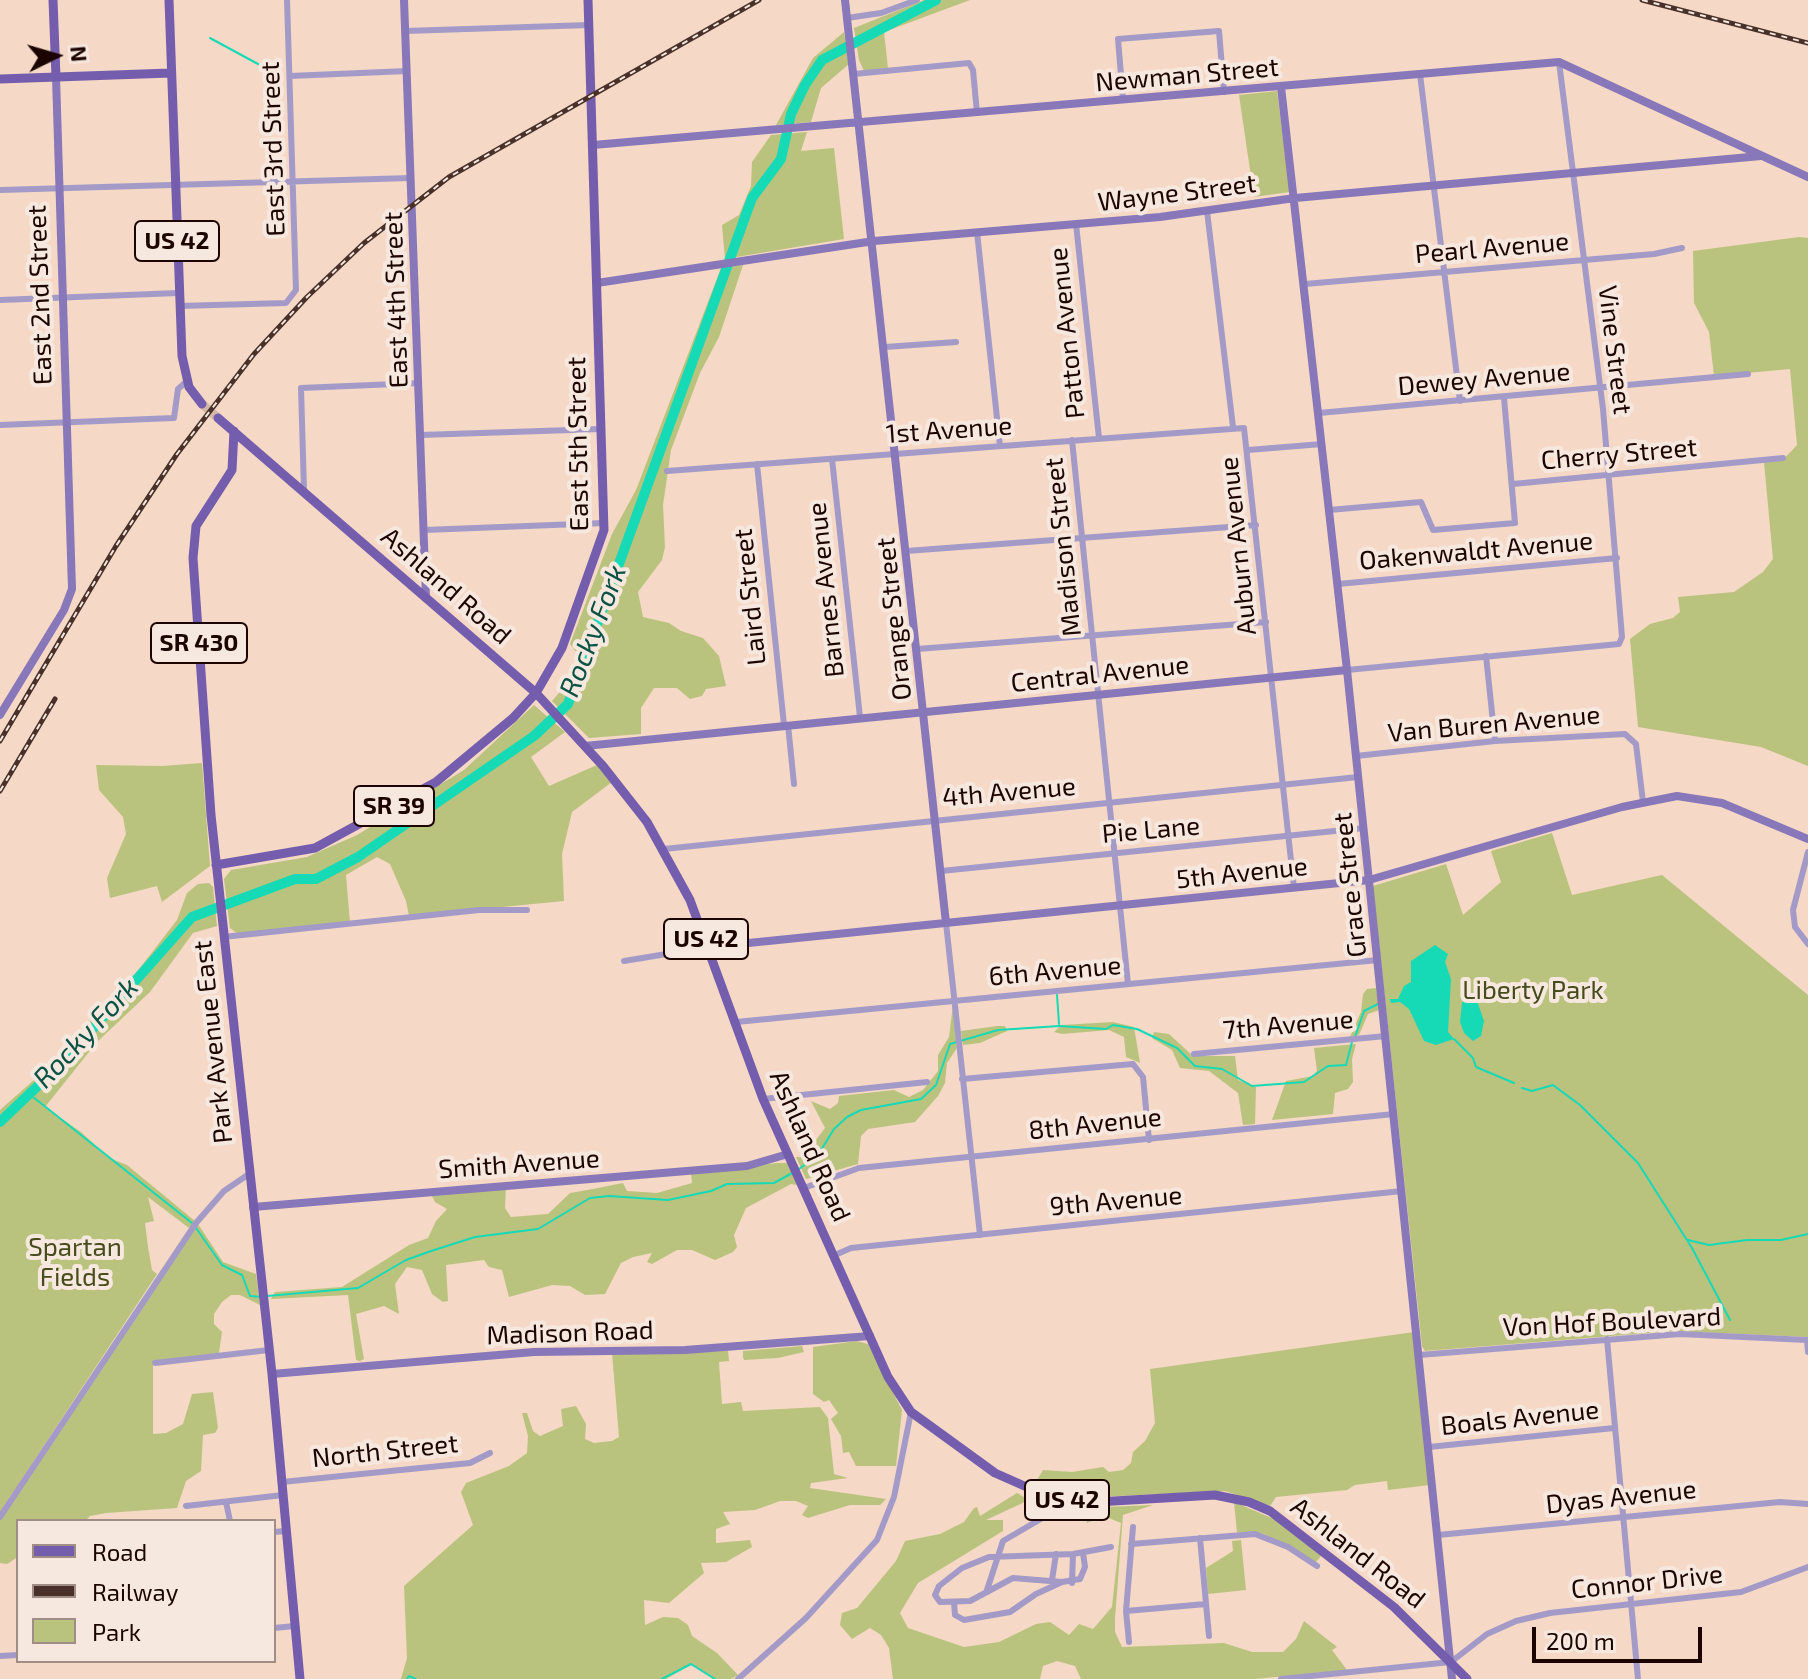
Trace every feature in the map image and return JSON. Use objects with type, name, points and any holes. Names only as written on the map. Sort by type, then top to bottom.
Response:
[{"type":"main road","name":"East 2nd Street","points":[[53,0],[56,77]]},
{"type":"main road","points":[[0,79],[171,73],[169,0]]},
{"type":"main road","name":"East 5th Street","points":[[216,865],[298,853],[337,839],[456,768],[493,738],[536,693],[566,638],[602,543],[604,523],[588,0]]},
{"type":"main road","name":"US 42","points":[[171,73],[179,306],[187,381],[202,404]]},
{"type":"main road","name":"US 42","points":[[218,418],[234,431]]},
{"type":"main road","name":"Ashland Road","points":[[234,431],[536,693],[622,789],[664,849],[709,947],[763,1099],[894,1390],[911,1412],[995,1473],[1027,1489],[1059,1499],[1109,1502],[1205,1495],[1234,1497],[1259,1505],[1282,1518],[1394,1607],[1467,1679]]},
{"type":"main road","name":"Park Avenue East","points":[[234,431],[232,470],[201,515],[193,545],[216,865],[272,1374],[300,1679]]},
{"type":"street","name":"East 3rd Street","points":[[179,306],[286,303],[294,295],[298,280],[287,0]]},
{"type":"street","name":"East 4th Street","points":[[404,0],[426,598]]},
{"type":"street","name":"Orange Street","points":[[845,0],[874,241],[980,1235]]},
{"type":"street","points":[[848,19],[881,13],[917,0]]},
{"type":"street","points":[[405,31],[589,25]]},
{"type":"street","points":[[1123,99],[1118,39],[1219,31],[1224,92]]},
{"type":"street","name":"Newman Street","points":[[593,145],[1559,62],[1808,177]]},
{"type":"street","name":"Vine Street","points":[[1559,62],[1609,475],[1623,629],[1619,644]]},
{"type":"street","points":[[854,70],[969,63],[973,70],[977,113]]},
{"type":"street","points":[[290,76],[407,71]]},
{"type":"street","points":[[1420,74],[1460,401]]},
{"type":"street","name":"East 2nd Street","points":[[0,715],[62,615],[72,589],[56,77]]},
{"type":"street","name":"Grace Street","points":[[1281,87],[1338,584],[1452,1679]]},
{"type":"street","name":"Wayne Street","points":[[597,283],[874,241],[1207,211],[1295,198],[1764,156]]},
{"type":"street","points":[[0,190],[411,178]]},
{"type":"street","name":"Auburn Avenue","points":[[1207,211],[1233,427],[1246,431],[1294,888]]},
{"type":"street","name":"Patton Avenue","points":[[1076,224],[1099,438]]},
{"type":"street","points":[[977,232],[1000,446]]},
{"type":"street","name":"Pearl Avenue","points":[[1305,284],[1654,254],[1682,248]]},
{"type":"street","points":[[0,300],[178,293]]},
{"type":"street","points":[[885,347],[956,342]]},
{"type":"street","name":"Dewey Avenue","points":[[1319,413],[1748,374]]},
{"type":"street","points":[[0,425],[174,418],[178,389],[187,381]]},
{"type":"street","points":[[304,490],[301,388],[419,383]]},
{"type":"street","points":[[1504,398],[1513,484]]},
{"type":"street","name":"1st Avenue","points":[[667,471],[1233,427]]},
{"type":"street","points":[[421,435],[601,429]]},
{"type":"street","name":"Madison Street","points":[[1072,440],[1128,984]]},
{"type":"street","points":[[1248,450],[1322,444]]},
{"type":"street","name":"Cherry Street","points":[[1329,510],[1421,502],[1431,529],[1435,531],[1515,523],[1513,484],[1783,458]]},
{"type":"street","name":"Barnes Avenue","points":[[832,459],[860,717]]},
{"type":"street","name":"Laird Street","points":[[757,464],[794,784]]},
{"type":"street","points":[[424,530],[604,523]]},
{"type":"street","points":[[906,551],[1256,525]]},
{"type":"street","name":"Oakenwaldt Avenue","points":[[1338,584],[1617,558]]},
{"type":"street","points":[[917,649],[1266,622]]},
{"type":"street","name":"Central Avenue","points":[[585,746],[1619,644]]},
{"type":"street","points":[[1486,656],[1495,741]]},
{"type":"street","name":"Van Buren Avenue","points":[[1356,756],[1495,741],[1621,734],[1634,739],[1643,802]]},
{"type":"street","name":"4th Avenue","points":[[664,849],[1358,777]]},
{"type":"street","name":"5th Avenue","points":[[709,947],[1369,880],[1643,802],[1677,796],[1702,797],[1738,808],[1808,839]]},
{"type":"street","name":"Pie Lane","points":[[941,871],[1364,828]]},
{"type":"street","points":[[1808,852],[1793,910],[1795,927],[1808,944]]},
{"type":"street","points":[[223,937],[479,910],[527,910]]},
{"type":"street","points":[[624,961],[709,947]]},
{"type":"street","name":"6th Avenue","points":[[736,1022],[1378,960]]},
{"type":"street","name":"7th Avenue","points":[[1194,1054],[1386,1036]]},
{"type":"street","points":[[962,1079],[1121,1063],[1137,1066],[1143,1077],[1149,1140]]},
{"type":"street","points":[[763,1099],[927,1082]]},
{"type":"street","name":"8th Avenue","points":[[804,1188],[859,1168],[1394,1114]]},
{"type":"street","name":"Smith Avenue","points":[[253,1207],[747,1166],[788,1154]]},
{"type":"street","points":[[0,1517],[193,1226],[224,1191],[249,1174]]},
{"type":"street","name":"9th Avenue","points":[[835,1255],[851,1248],[1402,1191]]},
{"type":"street","name":"Von Hof Boulevard","points":[[1419,1355],[1695,1334],[1807,1340]]},
{"type":"street","name":"Madison Road","points":[[272,1374],[521,1353],[700,1349],[870,1336]]},
{"type":"street","points":[[1607,1339],[1638,1679]]},
{"type":"street","points":[[1807,1340],[1808,1352]]},
{"type":"street","points":[[155,1363],[269,1350]]},
{"type":"street","points":[[738,1679],[800,1624],[877,1540],[894,1497],[911,1412]]},
{"type":"street","name":"Boals Avenue","points":[[1429,1447],[1614,1428]]},
{"type":"street","name":"North Street","points":[[282,1482],[470,1463],[490,1453]]},
{"type":"street","points":[[186,1506],[283,1495]]},
{"type":"street","points":[[1804,1503],[1808,1497]]},
{"type":"street","points":[[987,1590],[1007,1536],[1051,1513],[1059,1499]]},
{"type":"street","points":[[226,1502],[230,1519]]},
{"type":"street","name":"Dyas Avenue","points":[[1438,1535],[1804,1503]]},
{"type":"street","points":[[1129,1642],[1126,1611],[1133,1527]]},
{"type":"street","points":[[276,1532],[286,1531]]},
{"type":"street","points":[[1131,1544],[1262,1535],[1317,1566]]},
{"type":"street","points":[[1200,1538],[1209,1636]]},
{"type":"street","points":[[1083,1553],[1084,1573],[1072,1583],[1013,1578],[987,1590],[975,1601],[937,1599],[935,1591],[939,1586],[967,1565],[998,1556],[1073,1554],[1111,1547]]},
{"type":"street","points":[[1052,1580],[1056,1554]]},
{"type":"street","points":[[1072,1583],[1073,1554]]},
{"type":"street","name":"Connor Drive","points":[[1451,1662],[1487,1634],[1516,1621],[1550,1613],[1752,1589],[1808,1567]]},
{"type":"street","points":[[954,1602],[955,1615],[964,1620],[1004,1613],[1062,1582]]},
{"type":"street","points":[[1126,1611],[1206,1604]]},
{"type":"street","points":[[276,1628],[295,1626]]},
{"type":"street","points":[[1281,1679],[1349,1675],[1451,1662]]},
{"type":"green space","points":[[924,0],[970,0],[884,32],[888,68],[864,71],[854,28]]},
{"type":"green space","points":[[844,32],[849,64],[821,88],[811,122],[776,125],[813,58]]},
{"type":"green space","points":[[1277,91],[1290,192],[1254,197],[1239,95]]},
{"type":"green space","points":[[807,132],[801,151],[834,148],[844,239],[725,259],[722,225],[739,215],[751,186],[752,162],[771,135]]},
{"type":"green space","points":[[1808,238],[1808,766],[1761,747],[1638,727],[1630,639],[1650,624],[1673,618],[1680,612],[1678,597],[1734,592],[1763,572],[1773,559],[1764,462],[1783,460],[1797,445],[1790,369],[1714,376],[1709,332],[1694,303],[1693,251]]},
{"type":"green space","points":[[743,265],[719,337],[700,373],[671,450],[663,505],[665,547],[662,560],[638,592],[643,617],[669,623],[681,631],[703,638],[719,656],[726,686],[706,689],[702,696],[690,699],[677,688],[654,688],[641,708],[641,734],[589,738],[552,701],[572,678],[580,657],[570,644],[612,534],[636,490],[721,268]]},
{"type":"green space","points":[[534,705],[565,732],[531,757],[549,786],[597,765],[612,782],[572,812],[562,854],[564,901],[409,916],[390,864],[377,857],[346,875],[350,923],[238,934],[230,928],[224,879],[231,870],[307,857],[357,835],[464,770]]},
{"type":"green space","points":[[202,763],[210,866],[162,902],[157,886],[110,898],[107,878],[126,834],[123,817],[99,790],[96,765]]},
{"type":"green space","name":"Liberty Park","points":[[1552,833],[1572,895],[1662,875],[1808,995],[1808,1337],[1674,1331],[1425,1351],[1422,1346],[1373,886],[1446,864],[1463,915],[1501,882],[1491,851]]},
{"type":"green space","name":"Spartan Fields","points":[[209,883],[213,887],[217,926],[193,933],[150,992],[97,1042],[45,1107],[81,1132],[109,1158],[127,1165],[195,1221],[189,1228],[148,1197],[154,1221],[145,1223],[152,1270],[157,1274],[0,1512],[0,1110],[34,1080],[136,973],[177,920],[187,893],[198,884]]},
{"type":"green space","points":[[1376,988],[1379,1010],[1368,1014],[1359,1035],[1350,1037],[1361,1012],[1363,994],[1367,989]]},
{"type":"green space","points":[[953,1005],[957,1048],[947,1063],[945,1083],[938,1096],[915,1122],[868,1129],[861,1136],[858,1164],[806,1179],[796,1157],[803,1157],[825,1128],[811,1101],[830,1109],[838,1103],[839,1096],[894,1090],[909,1097],[923,1090],[938,1071],[938,1055],[949,1037]]},
{"type":"green space","points":[[1113,1022],[1134,1027],[1140,1063],[1126,1057],[1124,1037],[1109,1030],[1054,1032],[1062,1025]]},
{"type":"green space","points":[[1005,1026],[1007,1031],[980,1043],[963,1045],[961,1031]]},
{"type":"green space","points":[[1154,1032],[1169,1034],[1193,1056],[1235,1056],[1238,1080],[1256,1087],[1255,1124],[1243,1125],[1238,1093],[1209,1071],[1180,1068],[1172,1050],[1152,1038]]},
{"type":"green space","points":[[1356,1044],[1352,1059],[1353,1082],[1348,1089],[1335,1093],[1333,1114],[1272,1120],[1286,1081],[1313,1076],[1317,1071],[1314,1048]]},
{"type":"green space","points":[[787,1163],[798,1185],[791,1184],[746,1208],[734,1235],[737,1247],[733,1252],[715,1260],[692,1250],[677,1250],[652,1264],[647,1262],[652,1253],[633,1257],[621,1263],[605,1294],[585,1295],[570,1286],[552,1285],[509,1297],[502,1270],[489,1267],[484,1260],[446,1265],[448,1301],[443,1302],[432,1294],[422,1270],[407,1267],[395,1284],[399,1314],[384,1306],[356,1314],[364,1359],[360,1361],[356,1360],[348,1295],[271,1299],[275,1292],[342,1287],[409,1245],[428,1238],[436,1221],[447,1209],[435,1202],[431,1194],[506,1187],[505,1208],[511,1217],[548,1214],[570,1193],[623,1183],[627,1191],[657,1193],[692,1183],[691,1173]]},
{"type":"green space","points":[[198,1224],[223,1262],[256,1274],[260,1305],[240,1295],[231,1295],[222,1302],[214,1314],[214,1324],[222,1332],[219,1353],[153,1361],[153,1434],[166,1433],[183,1424],[192,1394],[213,1392],[218,1428],[215,1433],[203,1435],[201,1471],[186,1481],[177,1508],[106,1513],[87,1519],[16,1519],[16,1558],[7,1564],[0,1563],[0,1521]]},
{"type":"green space","points":[[1414,1332],[1430,1485],[1388,1490],[1387,1481],[1355,1485],[1347,1490],[1276,1497],[1270,1506],[1225,1491],[1098,1497],[1033,1487],[1043,1470],[1072,1472],[1103,1467],[1109,1472],[1123,1470],[1131,1463],[1133,1452],[1145,1441],[1155,1423],[1150,1369]]},
{"type":"green space","points":[[857,1341],[868,1344],[902,1410],[896,1466],[856,1466],[849,1452],[843,1453],[841,1436],[831,1419],[838,1413],[829,1400],[824,1402],[813,1394],[813,1347]]},
{"type":"green space","points":[[802,1346],[804,1352],[778,1358],[744,1360],[743,1357],[743,1351]]},
{"type":"green space","points":[[728,1351],[729,1361],[719,1362],[722,1404],[741,1402],[743,1411],[820,1407],[828,1418],[834,1474],[848,1478],[811,1483],[810,1488],[886,1499],[880,1505],[850,1505],[808,1518],[802,1515],[808,1506],[796,1501],[780,1501],[755,1510],[723,1512],[730,1524],[716,1529],[716,1543],[750,1540],[752,1547],[726,1562],[701,1563],[704,1573],[669,1603],[644,1600],[645,1625],[663,1617],[678,1618],[688,1625],[692,1636],[717,1653],[738,1675],[731,1679],[714,1679],[692,1664],[666,1679],[401,1679],[407,1658],[404,1586],[473,1525],[461,1492],[466,1483],[509,1466],[527,1453],[528,1436],[522,1413],[527,1413],[533,1431],[540,1436],[563,1426],[561,1409],[576,1406],[586,1424],[585,1439],[594,1443],[612,1441],[619,1437],[612,1353]]},
{"type":"green space","points":[[1017,1493],[1029,1500],[986,1520],[1003,1520],[1003,1531],[918,1583],[900,1613],[908,1628],[964,1647],[999,1642],[1036,1624],[1050,1622],[1069,1635],[1079,1624],[1093,1629],[1112,1607],[1121,1523],[1104,1516],[1087,1523],[1085,1513],[1066,1518],[1059,1514],[1081,1508],[1153,1505],[1123,1515],[1115,1618],[1115,1632],[1122,1647],[1224,1643],[1252,1652],[1283,1652],[1296,1639],[1304,1621],[1337,1647],[1332,1650],[1347,1670],[1255,1679],[1081,1679],[1075,1666],[1057,1661],[1043,1666],[1040,1679],[893,1679],[889,1648],[881,1635],[870,1628],[852,1639],[840,1625],[842,1613],[857,1608],[896,1561],[905,1541],[940,1534],[964,1522],[974,1508],[977,1507],[980,1516]]},
{"type":"green space","points":[[1234,1502],[1274,1519],[1321,1556],[1316,1562],[1264,1534],[1237,1532]]},
{"type":"green space","points":[[1241,1540],[1246,1590],[1208,1594],[1206,1568],[1233,1551],[1232,1541]]},
{"type":"water","points":[[1435,945],[1448,954],[1445,962],[1451,979],[1448,1032],[1454,1039],[1436,1045],[1424,1041],[1409,1009],[1400,1002],[1391,1003],[1390,999],[1398,999],[1404,986],[1411,982],[1411,961]]},
{"type":"water","points":[[1468,996],[1476,998],[1484,1021],[1481,1036],[1473,1041],[1464,1033],[1460,1022],[1462,1003]]},
{"type":"waterway","name":"Rocky Fork","points":[[0,1122],[65,1060],[192,917],[295,879],[316,879],[358,857],[534,736],[568,704],[752,198],[781,159],[791,114],[805,85],[822,60],[936,0]]},
{"type":"waterway","points":[[210,38],[282,77]]},
{"type":"waterway","points":[[1057,995],[1059,1024]]},
{"type":"waterway","points":[[1355,1037],[1364,1011],[1380,1003]]},
{"type":"waterway","points":[[799,1169],[818,1155],[834,1129],[847,1117],[861,1110],[921,1099],[936,1085],[950,1044],[998,1030],[1059,1026],[1106,1029],[1113,1025],[1137,1029],[1177,1048],[1195,1066],[1222,1069],[1252,1086],[1304,1082],[1328,1066],[1346,1065],[1352,1042]]},
{"type":"waterway","points":[[1454,1039],[1473,1058],[1476,1067],[1514,1083]]},
{"type":"waterway","points":[[1522,1088],[1532,1091],[1553,1085],[1580,1105],[1638,1163],[1692,1248],[1730,1320]]},
{"type":"waterway","points":[[28,1093],[192,1223]]},
{"type":"waterway","points":[[267,1296],[358,1288],[406,1260],[431,1251],[475,1237],[538,1229],[590,1198],[609,1196],[668,1200],[711,1191],[727,1184],[774,1183],[794,1172]]},
{"type":"waterway","points":[[196,1228],[222,1265],[242,1275],[250,1296],[261,1297]]},
{"type":"waterway","points":[[1688,1240],[1709,1245],[1781,1240],[1808,1234]]},
{"type":"waterway","points":[[662,1679],[691,1664],[715,1679]]},
{"type":"waterway","points":[[407,1679],[409,1676],[416,1679]]},
{"type":"tunnel","points":[[202,404],[218,418]]},
{"type":"railway","points":[[0,741],[116,546],[177,454],[254,354],[307,297],[364,243],[449,177],[759,0]]},
{"type":"railway","points":[[1642,0],[1808,43]]},
{"type":"railway","points":[[0,791],[55,699]]}]
